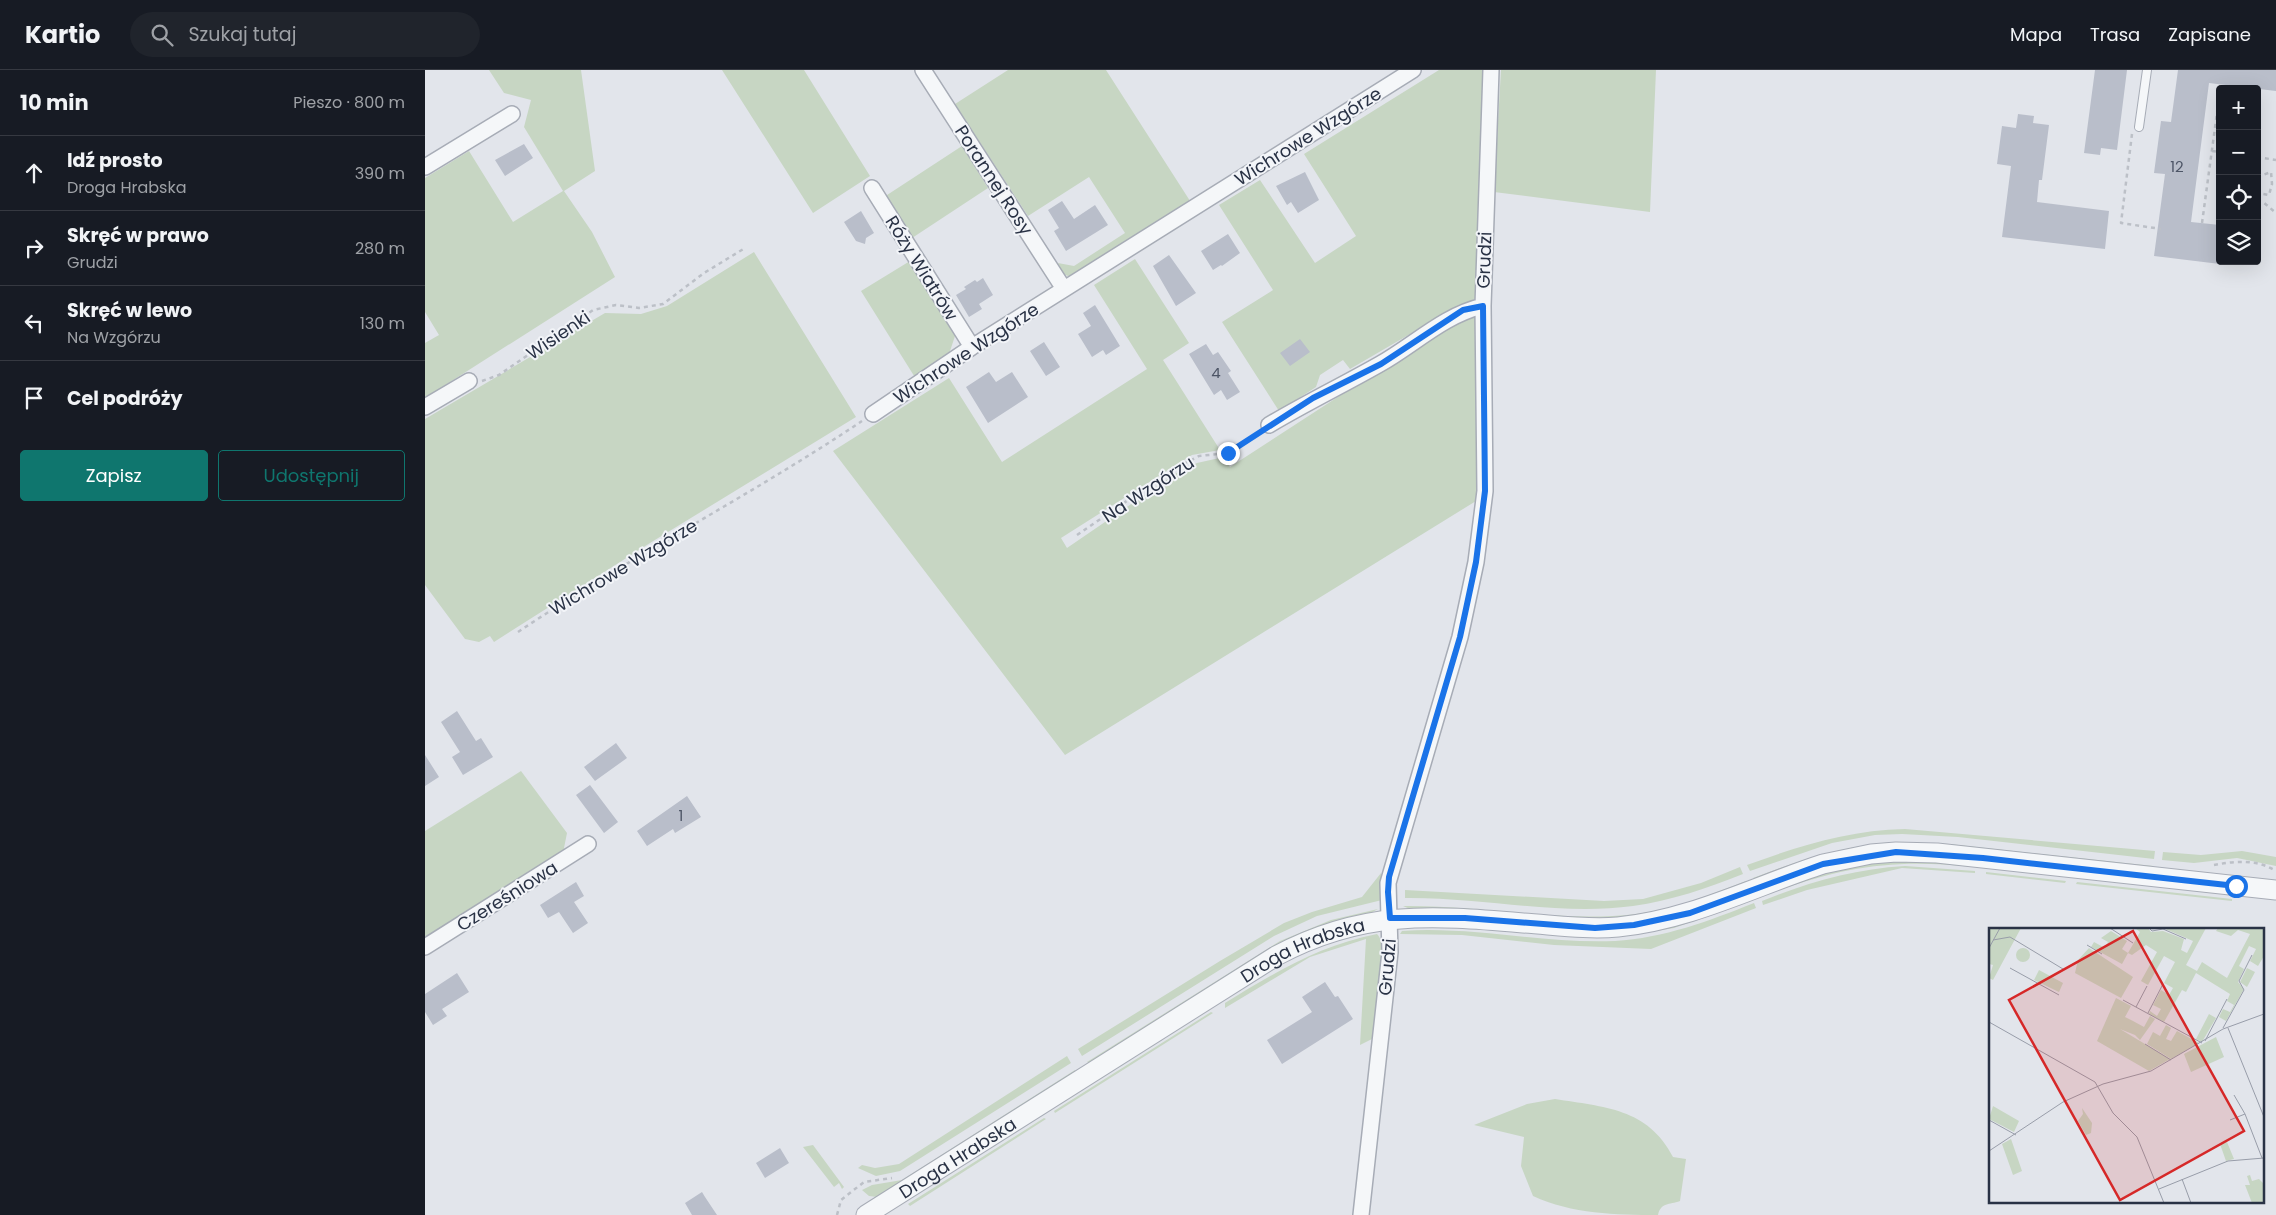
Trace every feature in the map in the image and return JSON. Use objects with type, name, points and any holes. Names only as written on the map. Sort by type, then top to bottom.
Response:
[{"type":"street","name":"Porannej Rosy","points":[[923,70],[1064,289]]},
{"type":"street","name":"Wichrowe Wzgórze","points":[[873,414],[972,347],[1413,70]]},
{"type":"street","name":"Grudzi","points":[[1361,1215],[1390,952],[1389,877],[1460,637],[1476,562],[1485,491],[1483,306],[1491,70]]},
{"type":"street","points":[[425,167],[512,114]]},
{"type":"street","name":"Róży Wiatrów","points":[[872,188],[972,347]]},
{"type":"street","points":[[1269,425],[1313,398],[1381,364],[1463,310],[1483,306]]},
{"type":"street","points":[[425,407],[469,380]]},
{"type":"street","name":"Czereśniowa","points":[[425,947],[588,844]]},
{"type":"street","name":"Droga Hrabska","points":[[866,1215],[1276,956],[1323,934],[1360,923],[1390,918],[1465,918],[1595,928],[1634,925],[1690,913],[1823,864],[1854,857],[1896,852],[1983,858],[2276,890]]},
{"type":"lane","points":[[2139,127],[2147,70]]},
{"type":"path","points":[[2202,223],[2216,120]]},
{"type":"path","points":[[2139,127],[2132,135],[2121,224],[2161,229]]},
{"type":"path","points":[[2212,151],[2216,152]]},
{"type":"path","points":[[2261,158],[2276,160]]},
{"type":"path","points":[[2260,175],[2271,172],[2274,184],[2269,195],[2261,193]]},
{"type":"path","points":[[2261,202],[2276,213]]},
{"type":"path","name":"Wisienki","points":[[469,380],[483,380],[499,374],[593,310],[616,305],[639,308],[663,304],[703,273],[745,248]]},
{"type":"path","name":"Wichrowe Wzgórze","points":[[518,632],[583,589],[644,555],[873,414]]},
{"type":"path","name":"Na Wzgórzu","points":[[1077,535],[1172,470],[1199,456],[1228,453],[1269,425]]},
{"type":"path","points":[[2216,865],[2225,862],[2245,862],[2270,867],[2275,871]]},
{"type":"path","points":[[837,1215],[841,1200],[859,1186]]},
{"type":"green space","points":[[489,70],[581,70],[595,171],[564,191],[592,232],[615,277],[425,398],[425,343],[439,335],[425,312],[425,178],[469,151],[513,222],[563,191],[524,127],[531,100],[504,93]]},
{"type":"green space","points":[[722,70],[804,70],[870,176],[813,213]]},
{"type":"green space","points":[[1008,70],[1106,70],[1192,204],[1073,278],[1063,274],[1058,263],[1074,266],[1125,233],[1089,177],[1028,216],[955,104]]},
{"type":"green space","points":[[1439,70],[1485,70],[1477,298],[1453,309],[1350,369],[1343,360],[1320,375],[1316,387],[1279,411],[1222,322],[1273,290],[1219,205],[1260,180],[1315,263],[1356,236],[1304,154]]},
{"type":"green space","points":[[1501,70],[1656,70],[1650,212],[1494,192]]},
{"type":"green space","points":[[962,146],[988,188],[909,240],[884,197]]},
{"type":"green space","points":[[754,252],[856,417],[650,543],[494,642],[490,636],[479,642],[465,639],[425,585],[425,419],[605,313],[641,314],[667,306]]},
{"type":"green space","points":[[1135,259],[1189,343],[1163,360],[1220,450],[1192,455],[1061,538],[1067,548],[1178,472],[1197,463],[1224,457],[1230,467],[1464,315],[1477,313],[1480,412],[1476,501],[1065,755],[833,451],[949,378],[1002,462],[1147,369],[1094,285]]},
{"type":"green space","points":[[910,261],[956,333],[947,360],[916,379],[861,291]]},
{"type":"green space","points":[[521,771],[567,833],[565,851],[425,937],[425,831]]},
{"type":"green space","points":[[1905,829],[2155,851],[2154,859],[1958,837],[1902,834],[1875,835],[1832,843],[1750,871],[1747,865],[1825,840],[1864,832]]},
{"type":"green space","points":[[1896,842],[1949,844],[2153,866],[2150,870],[1947,847],[1757,881],[1753,878],[1823,854],[1859,846]]},
{"type":"green space","points":[[2242,851],[2276,857],[2276,866],[2237,858],[2194,863],[2162,860],[2163,852],[2201,855]]},
{"type":"green space","points":[[1898,860],[1972,864],[1975,867],[1917,864],[1866,867],[1816,878],[1760,897],[1762,893],[1842,867]]},
{"type":"green space","points":[[1905,866],[1975,871],[1975,873],[1902,868],[1807,890],[1763,905],[1762,901],[1797,888],[1850,873]]},
{"type":"green space","points":[[1740,867],[1743,874],[1716,884],[1675,897],[1633,906],[1576,909],[1434,898],[1405,898],[1405,890],[1604,901],[1643,899],[1701,883]]},
{"type":"green space","points":[[1986,872],[2066,881],[2065,883],[1986,874]]},
{"type":"green space","points":[[1381,873],[1382,900],[1317,916],[1274,936],[1082,1056],[1078,1049],[1284,923],[1312,912],[1362,897]]},
{"type":"green space","points":[[1746,881],[1744,886],[1651,915],[1592,920],[1410,909],[1403,906],[1432,906],[1578,916],[1636,914],[1678,905]]},
{"type":"green space","points":[[2077,882],[2232,899],[2232,901],[2076,884]]},
{"type":"green space","points":[[1749,899],[1753,900],[1674,928],[1619,937],[1565,936],[1412,924],[1566,933]]},
{"type":"green space","points":[[1754,903],[1756,908],[1651,949],[1554,945],[1462,935],[1400,934],[1402,931],[1429,930],[1562,940],[1615,941],[1669,932],[1703,922]]},
{"type":"green space","points":[[1378,909],[1092,1064],[1087,1062],[1280,941],[1331,920]]},
{"type":"green space","points":[[1377,934],[1381,942],[1383,968],[1372,1039],[1360,1045],[1366,939],[1310,957],[1225,1008],[1225,1003],[1298,961],[1336,945]]},
{"type":"green space","points":[[1211,1012],[1213,1013],[1055,1113],[1054,1111]]},
{"type":"green space","points":[[1067,1056],[1071,1063],[900,1171],[876,1176],[858,1168],[862,1165],[875,1168],[899,1164]]},
{"type":"green space","points":[[1075,1070],[1075,1075],[877,1197],[869,1196],[862,1190],[872,1185],[902,1180]]},
{"type":"green space","points":[[1555,1099],[1607,1108],[1638,1119],[1651,1128],[1663,1141],[1673,1157],[1686,1159],[1680,1201],[1663,1206],[1658,1215],[1626,1215],[1563,1207],[1533,1196],[1521,1166],[1524,1137],[1474,1125],[1527,1104]]},
{"type":"green space","points":[[1044,1118],[1046,1119],[910,1206],[908,1204]]},
{"type":"green space","points":[[813,1145],[844,1187],[842,1189],[839,1183],[834,1187],[803,1147]]},
{"type":"building","points":[[2095,70],[2127,70],[2117,150],[2101,148],[2100,155],[2084,153]]},
{"type":"building","points":[[2178,70],[2276,70],[2276,91],[2261,89],[2261,85],[2209,83],[2191,222],[2216,225],[2216,264],[2154,256],[2165,174],[2154,173],[2161,121],[2171,122]]},
{"type":"building","points":[[2018,114],[2034,116],[2033,123],[2049,125],[2042,180],[2039,180],[2037,202],[2109,211],[2105,249],[2002,237],[2011,166],[1997,164],[2002,126],[2016,128]]},
{"type":"building","points":[[524,144],[533,158],[505,176],[495,160]]},
{"type":"building","points":[[1305,172],[1319,200],[1298,213],[1291,202],[1287,205],[1276,186]]},
{"type":"building","points":[[1062,201],[1074,219],[1095,205],[1108,225],[1066,251],[1054,231],[1059,228],[1048,210]]},
{"type":"building","points":[[861,211],[874,233],[866,238],[865,244],[856,241],[844,222]]},
{"type":"building","points":[[1228,234],[1240,253],[1213,270],[1201,251]]},
{"type":"building","points":[[1169,255],[1196,293],[1176,306],[1153,266]]},
{"type":"building","points":[[983,278],[993,295],[979,304],[982,309],[969,317],[956,295],[975,280],[977,282]]},
{"type":"building","points":[[1095,305],[1120,346],[1106,355],[1103,350],[1092,357],[1078,334],[1091,326],[1083,313]]},
{"type":"building","points":[[1300,339],[1310,352],[1290,366],[1280,353]]},
{"type":"building","points":[[1044,342],[1060,367],[1046,376],[1030,351]]},
{"type":"building","points":[[1206,344],[1213,355],[1218,352],[1231,371],[1228,373],[1240,392],[1227,400],[1221,390],[1214,395],[1189,354]]},
{"type":"building","points":[[989,372],[996,382],[1012,372],[1028,397],[988,423],[966,387]]},
{"type":"building","points":[[457,711],[476,741],[481,738],[493,757],[463,775],[452,757],[460,752],[441,722]]},
{"type":"building","points":[[616,743],[627,758],[595,781],[584,767]]},
{"type":"building","points":[[425,755],[439,777],[425,786]]},
{"type":"building","points":[[590,785],[618,822],[604,833],[576,795]]},
{"type":"building","points":[[687,796],[701,817],[675,833],[673,829],[647,846],[637,831]]},
{"type":"building","points":[[576,882],[584,896],[574,902],[588,923],[573,933],[559,912],[548,918],[540,905]]},
{"type":"building","points":[[457,973],[469,992],[442,1009],[447,1016],[433,1025],[425,1012],[425,994]]},
{"type":"building","points":[[1325,982],[1335,997],[1338,996],[1353,1019],[1282,1064],[1267,1040],[1312,1012],[1302,997]]},
{"type":"building","points":[[780,1148],[789,1163],[765,1178],[756,1163]]},
{"type":"building","points":[[702,1192],[717,1215],[692,1215],[685,1203]]},
{"type":"route","points":[[1228,453],[1313,398],[1381,364],[1463,310],[1483,306],[1485,491],[1476,562],[1460,637],[1389,877],[1390,918],[1429,916],[1595,928],[1634,925],[1690,913],[1823,864],[1871,854],[1896,852],[1937,853],[2236,886]]}]
